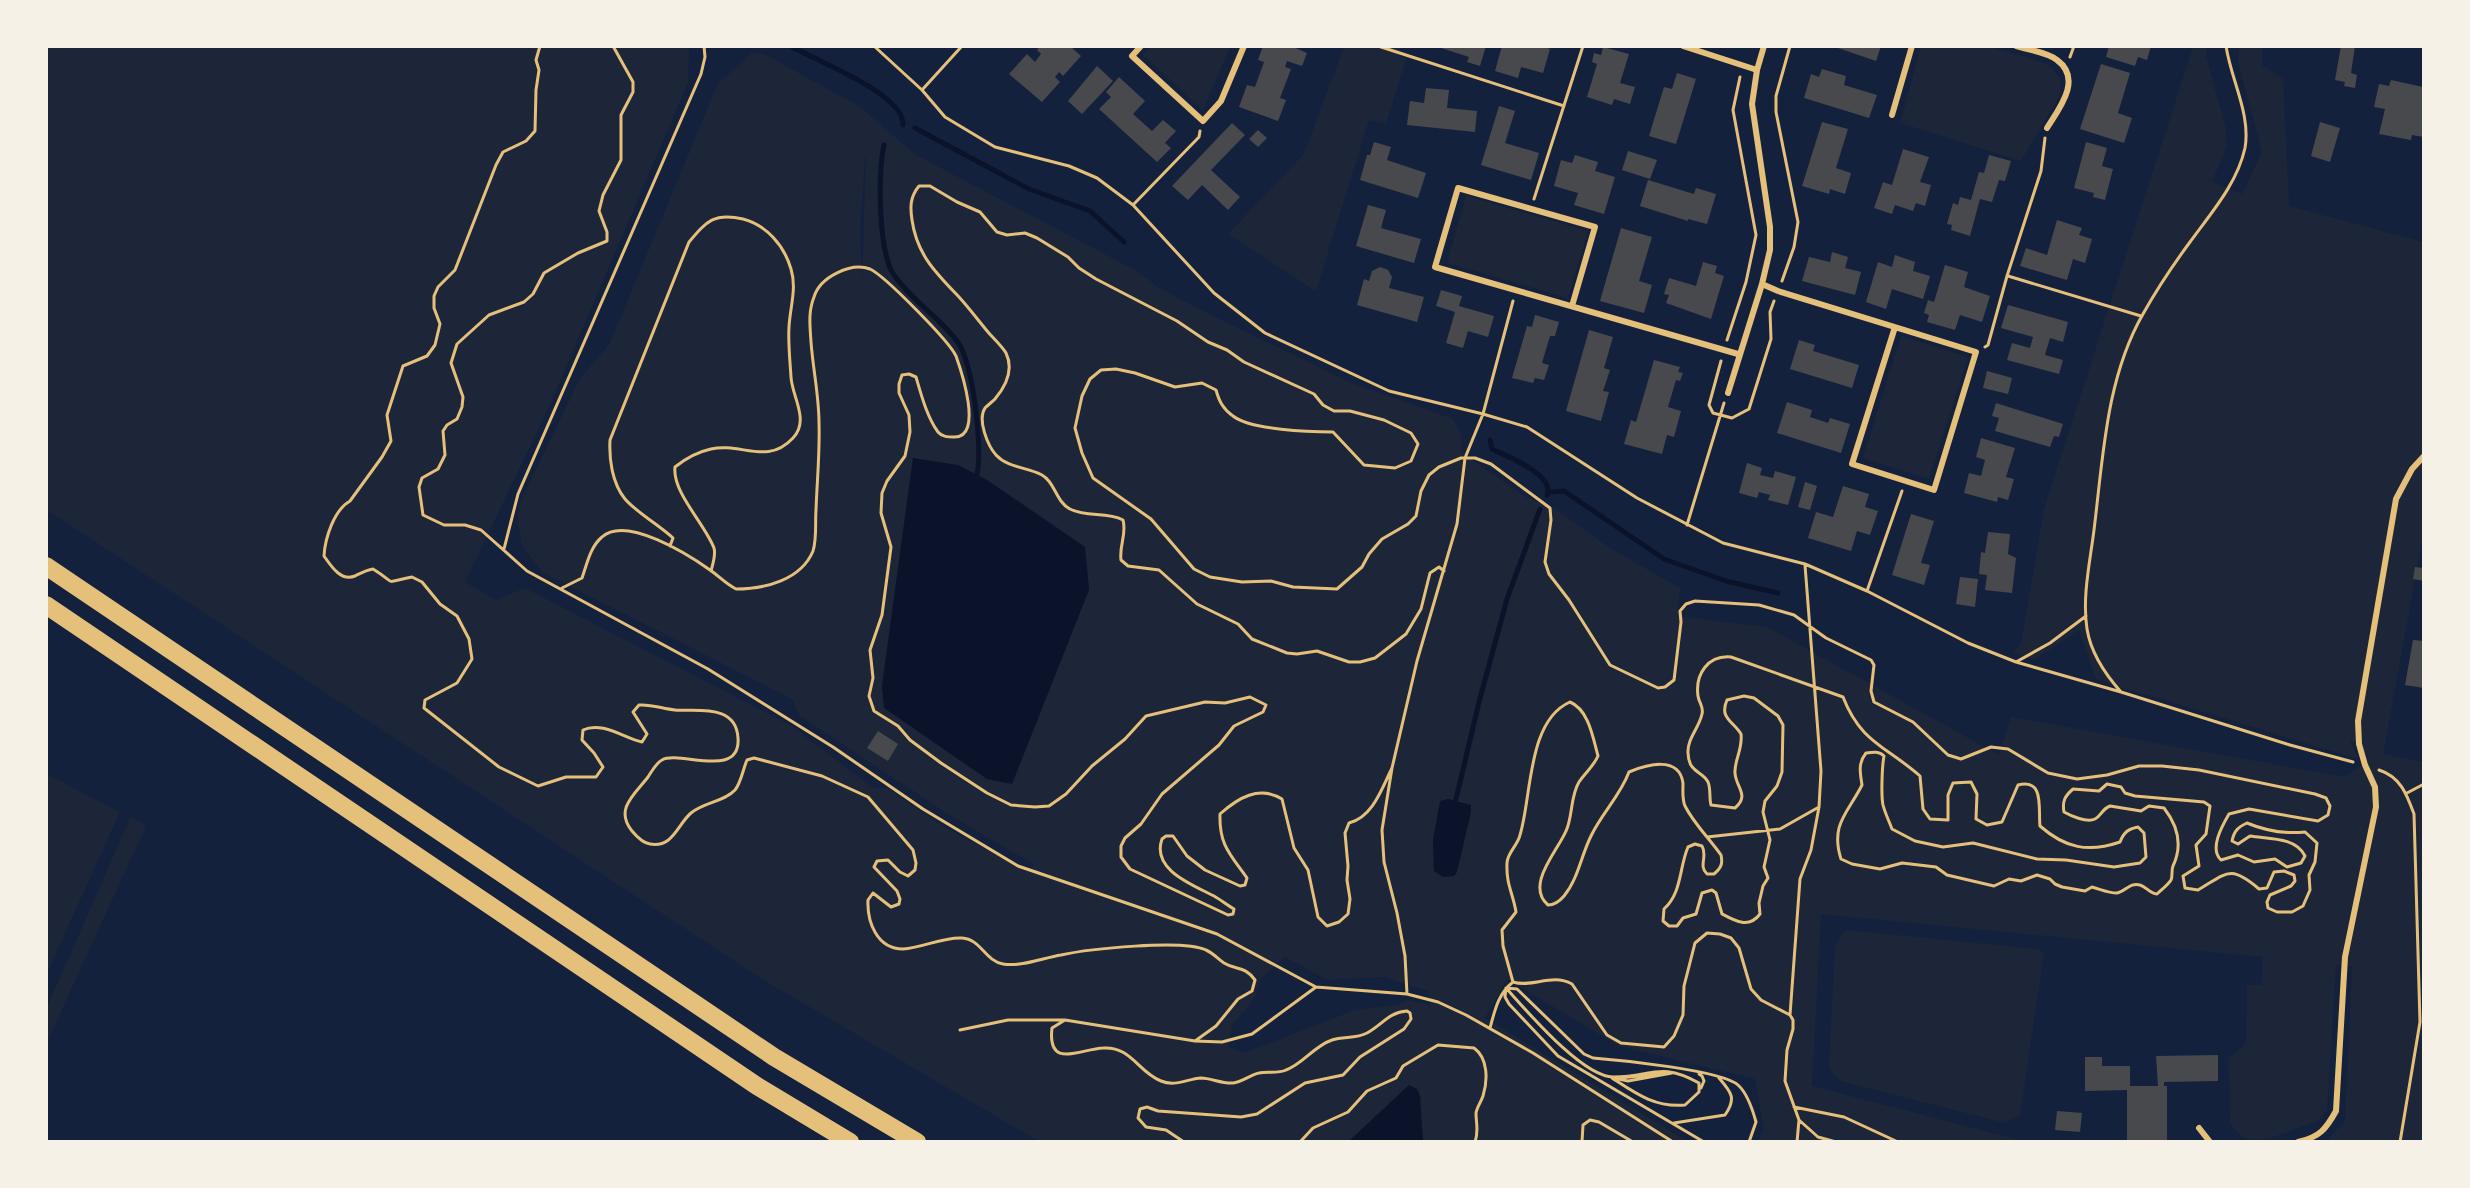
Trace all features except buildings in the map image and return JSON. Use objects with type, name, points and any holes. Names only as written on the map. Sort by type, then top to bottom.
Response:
[{"type":"highway","points":[[46,566],[774,1057],[916,1142]]},
{"type":"highway","points":[[46,605],[747,1079],[850,1142]]},
{"type":"street","points":[[1141,46],[1132,56],[1203,121],[1221,101],[1244,46]]},
{"type":"street","points":[[1683,46],[1757,70]]},
{"type":"street","points":[[1728,393],[1738,354],[1762,284],[1770,250],[1770,227],[1752,104],[1757,70],[1764,46]]},
{"type":"street","points":[[1892,115],[1912,46]]},
{"type":"street","points":[[2016,46],[2056,59],[2066,70],[2069,87],[2063,104],[2047,128]]},
{"type":"street","points":[[1572,306],[1595,227],[1458,188],[1436,267],[1738,354]]},
{"type":"street","points":[[1762,284],[1778,291],[1895,327],[1976,352],[1934,489],[1852,464],[1895,327]]},
{"type":"street","points":[[2298,1142],[2310,1139],[2326,1129],[2336,1111],[2344,957],[2376,807],[2375,787],[2364,765],[2359,744],[2358,721],[2396,499],[2412,469],[2424,456]]},
{"type":"street","points":[[2199,1128],[2210,1142]]},
{"type":"path","points":[[540,46],[536,60],[539,70],[535,131],[526,141],[503,152],[496,165],[455,270],[438,287],[434,296],[434,308],[440,324],[435,345],[427,356],[410,361],[403,366],[387,415],[391,441],[382,458],[337,515],[327,538],[324,556],[334,570],[344,576],[352,578],[373,569],[392,583],[412,577],[422,582],[440,604],[457,616],[469,639],[472,659],[457,683],[425,700],[424,708],[431,715],[443,720],[473,748],[499,767],[538,786],[566,777],[596,777],[603,767],[602,763],[582,740],[583,730],[589,727],[610,730],[642,742],[647,734],[633,712],[639,705],[676,711],[710,709],[723,715],[734,724],[738,738],[736,752],[727,759],[714,761],[671,758],[659,761],[628,798],[624,815],[630,827],[647,844],[659,845],[671,839],[690,814],[736,789],[747,760],[754,758],[822,776],[868,797],[913,850],[915,870],[908,876],[900,872],[888,860],[877,861],[874,867],[897,891],[900,899],[898,904],[891,907],[873,893],[868,900],[874,932],[882,942],[903,949],[960,938],[971,940],[981,947],[991,959],[1002,964],[1016,964],[1076,952],[1152,945],[1206,950],[1227,965],[1247,970],[1255,980],[1252,991],[1238,999],[1216,1026],[1195,1041]]},
{"type":"path","points":[[613,46],[633,82],[633,92],[621,115],[621,160],[603,195],[599,211],[607,232],[607,241],[578,253],[544,273],[533,294],[524,302],[489,315],[457,344],[451,363],[463,397],[462,406],[457,419],[447,425],[443,431],[445,455],[438,469],[422,478],[419,487],[423,515],[444,525],[465,525],[481,530],[527,571],[708,669],[833,747],[923,809],[1018,866],[1217,934],[1316,987],[1407,994],[1438,1002],[1490,1028],[1673,1142]]},
{"type":"path","points":[[504,549],[518,494],[702,74],[704,46]]},
{"type":"path","points":[[874,46],[922,90],[945,117],[995,147],[1069,166],[1097,178],[1133,205],[1214,293],[1265,333],[1389,391],[1527,427],[1636,498],[1723,543],[1805,564],[1867,591],[1968,643],[2016,662],[2384,771],[2396,779],[2407,793],[2414,814],[2420,1022],[2400,1142]]},
{"type":"path","points":[[922,90],[962,46]]},
{"type":"path","points":[[1378,46],[1563,106]]},
{"type":"path","points":[[1531,209],[1583,46]]},
{"type":"path","points":[[2121,693],[2102,671],[2087,631],[2085,600],[2108,420],[2120,365],[2141,316],[2171,267],[2227,191],[2239,169],[2245,147],[2246,124],[2229,66],[2226,46]]},
{"type":"path","points":[[1720,417],[1713,413],[1709,405],[1746,282],[1756,235],[1733,110],[1743,64]]},
{"type":"path","points":[[1133,205],[1199,137],[1203,121]]},
{"type":"path","points":[[1976,352],[1988,345],[2007,276],[2041,171],[2047,128]]},
{"type":"path","points":[[1444,571],[1439,567],[1430,573],[1421,609],[1406,634],[1375,658],[1349,662],[1317,651],[1298,654],[1287,652],[1252,639],[1238,624],[1197,604],[1159,570],[1128,566],[1121,560],[1120,551],[1126,531],[1123,520],[1113,515],[1082,514],[1068,509],[1044,476],[1008,464],[997,456],[990,446],[983,427],[983,414],[1006,384],[1010,373],[1006,353],[959,298],[934,273],[921,249],[914,229],[911,213],[913,193],[919,186],[930,186],[980,212],[998,232],[1006,236],[1026,233],[1037,238],[1096,279],[1177,321],[1244,362],[1314,394],[1323,405],[1334,411],[1350,411],[1384,420],[1412,433],[1418,444],[1411,461],[1395,468],[1364,465],[1334,432],[1288,431],[1235,418],[1220,404],[1215,390],[1202,383],[1175,387],[1134,373],[1116,369],[1101,369],[1090,379],[1082,396],[1075,428],[1082,453],[1093,478],[1151,519],[1194,569],[1210,577],[1242,582],[1271,581],[1293,587],[1337,589],[1362,567],[1369,554],[1382,539],[1408,524],[1416,516],[1421,491],[1429,476],[1439,467],[1465,458],[1475,458],[1491,464],[1550,508],[1551,520],[1545,562],[1549,574],[1569,600],[1610,665],[1658,688],[1665,687],[1674,680],[1681,622],[1680,611],[1686,604],[1695,601],[1759,605],[1794,615],[1826,638],[1871,660],[1874,665],[1871,691],[1874,702],[1913,722],[1948,755],[1961,759],[1991,747],[2008,749],[2048,773],[2076,778],[2107,775],[2139,766],[2162,765],[2199,770],[2326,798],[2330,806],[2328,815],[2318,821],[2266,814],[2249,809],[2229,814],[2215,847],[2217,857],[2221,860],[2238,855],[2254,861],[2275,859],[2287,867],[2301,863],[2305,856],[2302,849],[2292,842],[2250,836],[2238,844],[2232,841],[2234,833],[2239,827],[2247,824],[2260,829],[2290,833],[2305,832],[2318,843],[2315,862],[2309,875],[2310,890],[2303,906],[2292,912],[2277,912],[2268,908],[2267,902],[2270,895],[2291,886],[2295,881],[2295,875],[2284,871],[2274,872],[2267,888],[2259,889],[2243,875],[2224,874],[2198,891],[2185,888],[2183,876],[2199,866],[2196,845],[2206,834],[2211,806],[2204,802],[2125,794],[2121,787],[2107,784],[2098,791],[2073,789],[2065,796],[2064,812],[2090,820],[2095,819],[2105,807],[2110,806],[2141,811],[2149,806],[2164,808],[2174,820],[2178,833],[2177,861],[2173,866],[2171,880],[2157,894],[2151,893],[2140,885],[2131,885],[2120,893],[2092,887],[2085,891],[2055,885],[2050,879],[2037,875],[2021,881],[2009,879],[1994,886],[1947,875],[1936,867],[1902,863],[1880,869],[1852,864],[1841,859],[1836,835],[1839,823],[1862,784],[1859,769],[1861,759],[1866,753],[1872,752],[1878,752],[1884,756],[1881,768],[1884,778],[1883,804],[1892,829],[1915,840],[1943,847],[1973,843],[2037,859],[2066,860],[2114,867],[2140,863],[2146,857],[2147,847],[2144,833],[2138,827],[2130,828],[2123,834],[2120,842],[2100,849],[2073,846],[2055,839],[2040,826],[2039,793],[2035,787],[2026,783],[2018,785],[2002,822],[1987,825],[1976,819],[1977,794],[1971,782],[1962,781],[1953,783],[1948,795],[1948,820],[1930,819],[1923,809],[1920,776],[1903,761],[1872,741],[1857,726],[1843,697],[1731,657],[1720,656],[1701,670],[1698,696],[1703,711],[1697,731],[1690,741],[1688,752],[1693,770],[1708,784],[1711,805],[1735,808],[1743,799],[1743,791],[1735,774],[1740,755],[1741,734],[1727,721],[1723,708],[1726,700],[1744,696],[1754,698],[1778,716],[1783,725],[1782,772],[1777,786],[1765,801],[1763,812],[1770,840],[1764,867],[1768,878],[1762,886],[1760,914],[1755,921],[1736,922],[1722,914],[1716,893],[1712,890],[1702,892],[1696,914],[1683,918],[1677,926],[1669,926],[1662,918],[1664,909],[1676,892],[1688,847],[1695,844],[1705,849],[1703,870],[1707,874],[1714,874],[1720,869],[1722,862],[1721,855],[1684,805],[1683,780],[1677,771],[1668,765],[1657,763],[1629,772],[1622,792],[1603,814],[1590,838],[1574,881],[1563,897],[1554,904],[1548,905],[1541,900],[1539,890],[1542,875],[1567,830],[1578,783],[1593,766],[1598,756],[1586,719],[1579,706],[1570,702],[1560,707],[1535,747],[1520,836],[1507,859],[1506,883],[1516,912],[1503,930],[1503,946],[1513,982]]},
{"type":"path","points":[[670,546],[673,538],[660,525],[626,500],[616,482],[609,453],[610,440],[689,242],[706,222],[721,217],[736,217],[764,227],[779,244],[791,268],[795,293],[789,327],[791,381],[801,420],[794,438],[772,452],[755,453],[736,448],[712,448],[686,458],[675,467],[676,481],[714,549],[711,571]]},
{"type":"path","points":[[562,588],[582,578],[597,541],[614,530],[626,530],[661,540],[736,589],[750,589],[789,579],[801,568],[813,550],[819,423],[809,319],[814,294],[832,276],[851,268],[872,270],[938,330],[954,353],[963,377],[969,407],[966,432],[959,437],[945,437],[938,432],[916,377],[909,374],[902,375],[899,393],[909,415],[910,432],[905,456],[887,481],[882,493],[881,513],[891,547],[882,615],[870,650],[873,678],[869,696],[874,711],[898,726],[910,740],[941,763],[987,793],[1011,805],[1035,807],[1049,806],[1066,794],[1092,766],[1125,740],[1146,716],[1205,702],[1225,703],[1250,697],[1266,705],[1263,712],[1234,726],[1219,745],[1162,794],[1141,824],[1125,838],[1121,846],[1121,857],[1130,869],[1228,915],[1233,914],[1234,909],[1216,897],[1191,886],[1171,871],[1161,854],[1162,839],[1166,836],[1173,836],[1187,856],[1205,870],[1240,886],[1245,885],[1247,878],[1228,853],[1219,832],[1220,814],[1234,801],[1253,793],[1271,793],[1282,799],[1294,848],[1308,870],[1318,917],[1327,926],[1339,922],[1348,914],[1350,899],[1345,833],[1349,824],[1358,821],[1371,808],[1392,768]]},
{"type":"path","points":[[2007,276],[2141,316]]},
{"type":"path","points":[[1407,994],[1405,956],[1384,862],[1382,830],[1392,768],[1417,661],[1457,524],[1465,458],[1483,414],[1515,290]]},
{"type":"path","points":[[1687,525],[1728,393]]},
{"type":"path","points":[[1867,591],[1905,481]]},
{"type":"path","points":[[1790,1015],[1800,879],[1811,850],[1819,807],[1821,771],[1805,564]]},
{"type":"path","points":[[2016,662],[2050,643],[2086,616]]},
{"type":"path","points":[[2407,793],[2424,784]]},
{"type":"path","points":[[1707,837],[1780,829],[1819,807]]},
{"type":"path","points":[[1513,982],[1521,984],[1564,980],[1572,984],[1607,1035],[1621,1042],[1664,1047],[1674,1036],[1683,1015],[1684,986],[1695,943],[1707,933],[1731,938],[1739,948],[1751,989],[1761,1000],[1790,1015],[1793,1020],[1787,1050],[1785,1081],[1798,1120],[1797,1142]]},
{"type":"path","points":[[1490,1028],[1495,1007],[1506,988],[1513,982]]},
{"type":"path","points":[[960,1030],[1008,1020],[1065,1020],[1195,1041],[1222,1042],[1252,1034],[1316,987]]},
{"type":"path","points":[[1506,988],[1517,989],[1584,1054],[1593,1058],[1652,1063],[1717,1077],[1739,1085],[1756,1122],[1749,1142]]},
{"type":"path","points":[[1506,988],[1537,1023],[1567,1051],[1586,1066],[1612,1078],[1642,1097],[1662,1105],[1684,1106],[1699,1092],[1704,1081],[1697,1072]]},
{"type":"path","points":[[1506,988],[1505,997],[1509,1004],[1558,1056],[1704,1142]]},
{"type":"path","points":[[1065,1020],[1052,1028],[1050,1040],[1054,1048],[1062,1054],[1074,1055],[1104,1048],[1120,1050],[1135,1059],[1152,1077],[1174,1084],[1203,1078],[1234,1083],[1258,1073],[1286,1070],[1327,1042],[1367,1033],[1394,1012],[1407,1011],[1410,1013],[1411,1019],[1404,1029],[1360,1057],[1343,1075],[1305,1083],[1257,1114],[1241,1117],[1158,1111],[1147,1107],[1140,1109],[1138,1118],[1146,1127],[1166,1130],[1184,1142]]},
{"type":"path","points":[[1300,1142],[1313,1128],[1348,1112],[1367,1092],[1396,1078],[1403,1066],[1438,1045],[1474,1048],[1484,1060],[1485,1091],[1476,1112],[1478,1131],[1475,1142]]},
{"type":"path","points":[[1612,1078],[1663,1071],[1674,1072],[1699,1083],[1699,1092]]},
{"type":"path","points":[[1672,1123],[1725,1115],[1731,1106],[1732,1098],[1730,1091],[1717,1077]]},
{"type":"path","points":[[1794,1107],[1844,1117],[1898,1142]]},
{"type":"path","points":[[1582,1142],[1583,1125],[1590,1120],[1599,1122],[1633,1142]]},
{"type":"path","points":[[1798,1120],[1818,1137],[1836,1142]]},
{"type":"shaded area","points":[[46,47],[689,47],[688,83],[548,409],[465,582],[496,600],[525,588],[792,726],[873,788],[887,788],[946,828],[1032,873],[1033,864],[948,814],[800,716],[792,699],[542,572],[522,545],[517,517],[520,503],[579,380],[610,343],[718,83],[751,53],[764,54],[859,106],[916,155],[1135,270],[1161,289],[1352,383],[1453,419],[1461,433],[1462,453],[1526,497],[1554,508],[1610,548],[1680,588],[1677,609],[1684,617],[1767,627],[1999,755],[2011,717],[2345,777],[2366,762],[2361,743],[2350,741],[2358,759],[2096,679],[2079,630],[2034,660],[2013,652],[2021,644],[2044,509],[2193,47],[2206,47],[2206,55],[2225,126],[2227,146],[2212,182],[2242,194],[2262,152],[2238,62],[2239,47],[2262,47],[2262,65],[2283,79],[2289,206],[2423,242],[2423,536],[2383,754],[2423,762],[2423,1141],[2321,1141],[2328,1139],[2345,1121],[2352,966],[2336,965],[2327,1110],[2318,1121],[2268,1139],[2254,1140],[2242,1137],[2230,1124],[2229,1058],[2246,1043],[2247,985],[2261,985],[2263,957],[1821,914],[1812,1086],[2023,1141],[1758,1141],[1764,1129],[1755,1079],[1619,1046],[1507,979],[1485,1018],[1687,1141],[1038,1141],[762,979],[47,510]],"holes":[[[866,157],[862,282],[860,230]],[[913,458],[987,480],[1085,547],[1089,590],[884,708],[882,686]],[[1285,957],[1328,980],[1383,977],[1428,991],[1431,1005],[1408,1000],[1398,1005],[1355,1010],[1244,1053],[1228,1047],[1232,1026],[1254,999],[1261,978]]]},
{"type":"shaded area","points":[[1150,47],[1230,47],[1203,110],[1143,55]]},
{"type":"shaded area","points":[[1344,47],[1400,47],[1397,56],[1406,59],[1386,124],[1369,120],[1316,291],[1228,234],[1304,154]]},
{"type":"shaded area","points":[[1921,47],[1991,47],[2048,64],[2060,79],[2061,90],[2058,99],[2021,161],[1900,123]]},
{"type":"shaded area","points":[[1466,196],[1588,231],[1568,298],[1447,263]]},
{"type":"shaded area","points":[[1901,336],[1968,357],[1929,479],[1863,458]]},
{"type":"shaded area","points":[[913,458],[958,465],[987,480],[1085,547],[1089,590],[1012,784],[987,779],[884,708],[882,686]]},
{"type":"shaded area","points":[[47,774],[120,812],[47,973]]},
{"type":"shaded area","points":[[1448,799],[1471,805],[1471,812],[1457,872],[1454,876],[1443,877],[1434,871],[1433,840],[1440,801]]},
{"type":"shaded area","points":[[131,816],[146,826],[47,1042],[47,1007]]},
{"type":"shaded area","points":[[1846,930],[2037,949],[2044,953],[2020,1115],[2005,1123],[1841,1081],[1831,1072],[1829,1066],[1835,945]]},
{"type":"shaded area","points":[[1409,1085],[1417,1089],[1420,1096],[1423,1141],[1349,1141]]},
{"type":"waterway","points":[[791,46],[875,90],[900,113],[903,125]]},
{"type":"waterway","points":[[915,128],[1029,189],[1090,211],[1124,242]]},
{"type":"waterway","points":[[884,145],[880,192],[882,231],[889,264],[901,284],[950,332],[963,352],[972,386],[978,426],[977,474]]},
{"type":"waterway","points":[[1490,440],[1492,449],[1518,461],[1544,480],[1548,488],[1547,495]]},
{"type":"waterway","points":[[1549,492],[1564,491],[1664,559],[1726,581],[1778,593]]},
{"type":"waterway","points":[[1456,799],[1507,599],[1540,509]]}]
